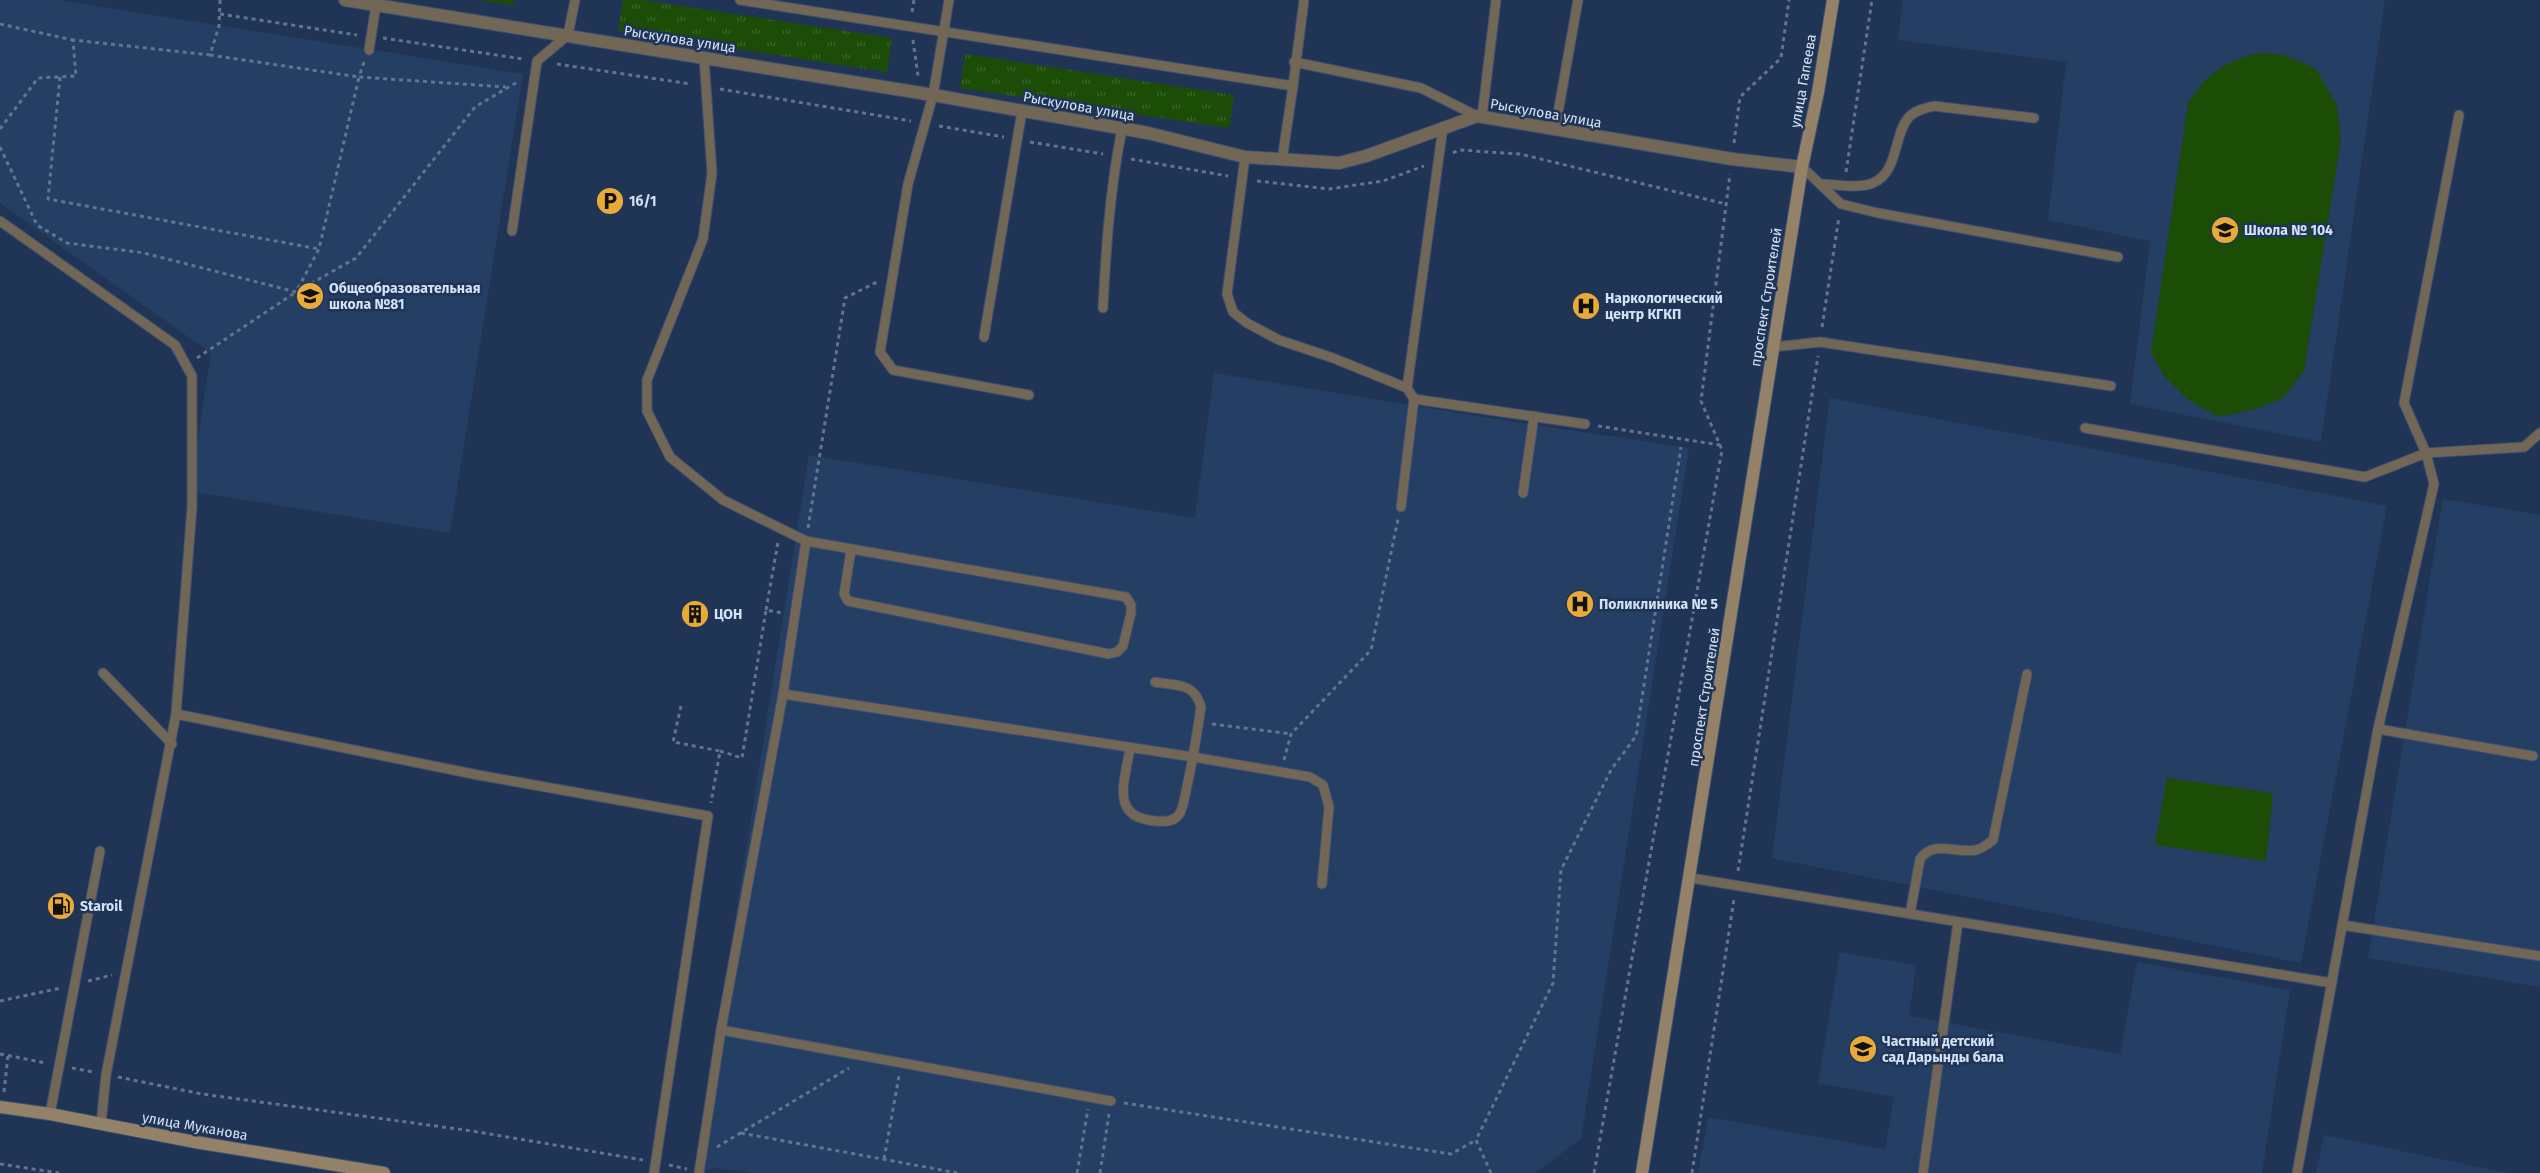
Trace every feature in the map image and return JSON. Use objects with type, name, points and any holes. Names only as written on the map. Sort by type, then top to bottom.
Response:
[{"type":"main road","name":"улица Гапеева","points":[[1802,167],[1818,92],[1833,0]]},
{"type":"main road","name":"проспект Строителей","points":[[1642,1173],[1802,167]]},
{"type":"main road","name":"улица Муканова","points":[[0,1107],[50,1114],[384,1173]]},
{"type":"street","name":"Рыскулова улица","points":[[346,0],[933,95],[1148,133],[1245,157],[1340,163],[1366,156],[1443,127],[1479,116],[1732,158],[1802,167]]},
{"type":"lane","points":[[512,231],[537,61],[568,35],[575,0]]},
{"type":"lane","points":[[740,0],[1293,86]]},
{"type":"lane","points":[[949,0],[933,95],[908,184],[880,352],[893,370],[1029,395]]},
{"type":"lane","points":[[1282,160],[1304,0]]},
{"type":"lane","points":[[1294,62],[1421,88],[1479,116],[1496,0]]},
{"type":"lane","points":[[1555,130],[1578,0]]},
{"type":"lane","points":[[369,50],[376,5]]},
{"type":"lane","points":[[704,58],[712,172],[703,239],[647,380],[647,411],[670,458],[723,500],[806,541],[1126,597],[1131,605],[1131,613],[1123,646],[1117,652],[1109,654],[848,601],[844,594],[851,550]]},
{"type":"lane","points":[[1820,184],[1861,186],[1874,183],[1888,172],[1909,117],[1920,110],[1934,106],[2034,118]]},
{"type":"lane","points":[[984,337],[1022,111]]},
{"type":"lane","points":[[2297,1173],[2378,729],[2434,484],[2426,453],[2404,403],[2459,115]]},
{"type":"lane","points":[[1407,388],[1443,127]]},
{"type":"lane","points":[[1103,308],[1106,231],[1112,177],[1122,129]]},
{"type":"lane","points":[[1245,157],[1227,294],[1233,312],[1247,323],[1279,340],[1333,358],[1407,388],[1414,399],[1401,507]]},
{"type":"lane","points":[[1802,167],[1841,204],[1888,215],[2118,257]]},
{"type":"lane","points":[[0,221],[175,345],[192,376],[192,507],[176,714],[172,744],[106,1075],[101,1124]]},
{"type":"lane","points":[[1774,347],[1820,342],[2111,386]]},
{"type":"lane","points":[[1414,399],[1585,424]]},
{"type":"lane","points":[[1523,492],[1534,416]]},
{"type":"lane","points":[[2085,428],[2365,477],[2426,453],[2524,447],[2540,433]]},
{"type":"lane","points":[[699,1172],[721,1030],[783,694],[806,541]]},
{"type":"lane","points":[[103,673],[172,744]]},
{"type":"lane","points":[[1910,914],[1920,859],[1925,853],[1932,848],[1976,850],[1993,840],[2026,674]]},
{"type":"lane","points":[[1130,748],[1123,794],[1125,807],[1132,816],[1142,820],[1166,822],[1175,819],[1180,813],[1193,757],[1201,707],[1198,694],[1188,688],[1155,682]]},
{"type":"lane","points":[[783,694],[1193,757],[1310,777],[1323,785],[1329,807],[1322,884]]},
{"type":"lane","points":[[176,714],[478,774],[708,816],[654,1173]]},
{"type":"lane","points":[[2378,729],[2533,756]]},
{"type":"lane","points":[[50,1114],[100,851]]},
{"type":"lane","points":[[1690,878],[2332,983]]},
{"type":"lane","points":[[1923,1173],[1958,922]]},
{"type":"lane","points":[[2342,925],[2540,956]]},
{"type":"lane","points":[[721,1030],[1111,1101]]},
{"type":"path","points":[[210,55],[219,26],[220,0]]},
{"type":"path","points":[[1594,1173],[1722,450],[1701,401],[1740,97],[1781,58],[1789,0]]},
{"type":"path","points":[[1844,184],[1872,0]]},
{"type":"path","points":[[220,14],[706,86],[1012,139]]},
{"type":"path","points":[[0,24],[73,40],[210,55],[359,77],[508,87]]},
{"type":"path","points":[[0,129],[38,78],[76,76],[73,40]]},
{"type":"path","points":[[60,77],[48,199],[319,249]]},
{"type":"path","points":[[296,292],[319,249],[359,77]]},
{"type":"path","points":[[208,350],[296,292],[356,258],[476,107],[522,78]]},
{"type":"path","points":[[1022,140],[1110,156]]},
{"type":"path","points":[[0,147],[37,225],[67,243],[144,253],[296,292]]},
{"type":"path","points":[[1129,159],[1236,178]]},
{"type":"path","points":[[1628,180],[1726,204]]},
{"type":"path","points":[[1255,181],[1275,184]]},
{"type":"path","points":[[1692,1173],[1841,204]]},
{"type":"path","points":[[806,541],[845,298],[893,273]]},
{"type":"path","points":[[1585,424],[1720,445]]},
{"type":"path","points":[[1100,1173],[1111,1101],[1451,1154],[1476,1140],[1553,983],[1562,870],[1612,770],[1636,736],[1681,447]]},
{"type":"path","points":[[1281,772],[1291,734],[1371,650],[1401,507]]},
{"type":"path","points":[[681,706],[673,742],[720,751],[742,758],[780,528]]},
{"type":"path","points":[[766,610],[795,615]]},
{"type":"path","points":[[1199,723],[1291,734]]},
{"type":"path","points":[[708,816],[720,751]]},
{"type":"path","points":[[0,1001],[9,1000]]},
{"type":"path","points":[[0,1054],[202,1094],[472,1131],[656,1162],[699,1172]]},
{"type":"path","points":[[702,1156],[869,1057]]},
{"type":"path","points":[[884,1159],[901,1063]]},
{"type":"path","points":[[1077,1173],[1090,1097]]},
{"type":"path","points":[[741,1133],[958,1173]]},
{"type":"path","points":[[1476,1140],[1491,1173]]},
{"type":"path","points":[[0,1164],[59,1173]]},
{"type":"shaded area","name":"Общеобразовательная школа №81","points":[[0,0],[59,0],[523,74],[450,533],[190,491],[211,353],[0,203]]},
{"type":"shaded area","name":"Школа № 104","points":[[1903,0],[2385,0],[2321,442],[2130,404],[2150,241],[2048,220],[2066,62],[1898,40]]},
{"type":"shaded area","points":[[1214,373],[1495,419],[1689,448],[1581,1139],[1535,1173],[755,1173],[717,1168],[695,1171],[809,455],[1195,518]]},
{"type":"shaded area","points":[[1830,398],[2387,506],[2301,963],[1772,858]]},
{"type":"shaded area","points":[[2443,499],[2540,515],[2540,987],[2368,958]]},
{"type":"shaded area","points":[[1840,952],[1916,965],[1909,1016],[2120,1054],[2137,962],[2290,990],[2262,1173],[1698,1173],[1708,1117],[1885,1149],[1894,1097],[1818,1083]]},
{"type":"shaded area","points":[[2324,1135],[2508,1173],[2316,1173]]},
{"type":"green space","points":[[477,0],[514,0],[513,5]]},
{"type":"green space","points":[[623,0],[642,0],[892,38],[887,72],[618,31]]},
{"type":"green space","points":[[2258,53],[2285,55],[2316,69],[2337,105],[2341,140],[2304,371],[2283,398],[2256,409],[2219,417],[2188,400],[2164,376],[2151,352],[2188,103],[2202,84],[2217,70]]},
{"type":"green space","points":[[965,54],[1234,95],[1229,128],[960,88]]},
{"type":"green space","points":[[2167,778],[2273,793],[2266,861],[2155,845]]},
{"type":"place","name":"1б/1","points":[[610,201]]},
{"type":"place","name":"Школа № 104","points":[[2225,230]]},
{"type":"place","name":"Общеобразовательная школа №81","points":[[310,296]]},
{"type":"place","name":"Наркологический центр КГКП","points":[[1586,306]]},
{"type":"place","name":"Поликлиника № 5","points":[[1580,604]]},
{"type":"place","name":"ЦОН","points":[[695,614]]},
{"type":"place","name":"Staroil","points":[[61,906]]},
{"type":"place","name":"Частный детский сад Дарынды бала","points":[[1863,1049]]}]
